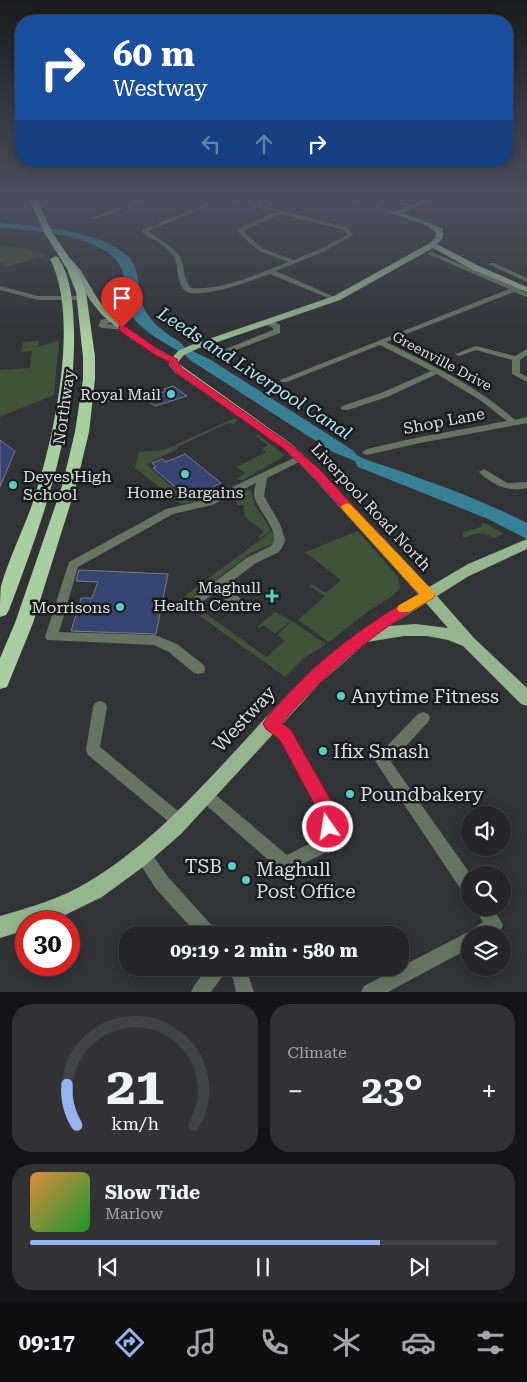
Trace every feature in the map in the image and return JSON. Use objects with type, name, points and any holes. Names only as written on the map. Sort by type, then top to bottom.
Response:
[{"type":"highway","name":"Northway","points":[[0,681],[24,623],[69,486],[82,432],[89,379],[89,357],[74,296],[49,243]]},
{"type":"highway","name":"Northway","points":[[0,610],[26,544],[60,432],[67,391],[74,286],[78,283],[67,260],[54,243]]},
{"type":"main road","points":[[178,357],[194,347],[335,299],[431,249],[435,243]]},
{"type":"main road","points":[[431,249],[521,289]]},
{"type":"main road","name":"Liverpool Road North","points":[[67,260],[77,268],[101,311],[158,353],[178,357],[174,365],[180,371],[283,443],[315,472],[428,595],[468,642],[527,699]]},
{"type":"main road","name":"Westway","points":[[0,927],[24,922],[58,909],[115,878],[143,856],[180,821],[315,677],[363,637],[397,613],[456,577],[523,545]]},
{"type":"main road","points":[[363,637],[405,630],[425,629],[442,632],[468,642]]},
{"type":"street","points":[[161,243],[172,251],[178,260],[186,286],[192,291],[212,289],[272,272],[333,243]]},
{"type":"street","points":[[253,243],[261,250],[293,262]]},
{"type":"street","points":[[504,261],[490,263],[527,280]]},
{"type":"street","points":[[272,272],[335,299]]},
{"type":"street","points":[[0,288],[38,298],[74,296]]},
{"type":"street","points":[[112,289],[110,292],[119,314],[112,320]]},
{"type":"street","points":[[521,289],[527,295]]},
{"type":"street","name":"Greenville Drive","points":[[380,342],[521,289]]},
{"type":"street","points":[[217,354],[277,331],[277,327],[269,322]]},
{"type":"street","points":[[284,380],[380,342]]},
{"type":"street","name":"Greenville Drive","points":[[380,342],[484,397],[514,422]]},
{"type":"street","points":[[458,354],[476,348],[516,359]]},
{"type":"street","points":[[516,359],[527,351]]},
{"type":"street","points":[[516,359],[516,374],[527,380]]},
{"type":"street","points":[[346,408],[384,396],[437,371]]},
{"type":"street","name":"Shop Lane","points":[[368,452],[527,420]]},
{"type":"street","points":[[199,669],[173,648],[155,640],[51,637],[73,565],[170,511],[208,503],[300,458]]},
{"type":"street","points":[[484,472],[498,484],[519,487],[527,485]]},
{"type":"street","points":[[198,600],[252,560],[275,549],[279,544],[280,539],[274,524],[259,496],[262,476]]},
{"type":"street","points":[[215,587],[241,604]]},
{"type":"street","points":[[100,707],[93,750],[180,821]]},
{"type":"street","points":[[423,718],[382,761],[461,875]]},
{"type":"street","points":[[205,795],[286,864],[329,842],[328,812],[285,735],[271,724]]},
{"type":"street","points":[[143,856],[162,883],[200,926]]},
{"type":"street","points":[[489,916],[495,925],[493,926]]},
{"type":"street","points":[[370,992],[461,944]]},
{"type":"street","points":[[200,992],[212,976]]},
{"type":"street","points":[[241,976],[245,992]]},
{"type":"green space","points":[[0,246],[22,248],[47,255],[7,267],[2,265],[5,263],[0,263]]},
{"type":"green space","points":[[59,340],[54,395],[0,417],[0,370],[30,368],[32,351],[21,352],[23,342],[39,341],[39,345],[35,348]]},
{"type":"green space","points":[[235,418],[237,420],[234,424],[228,423],[146,464],[189,502],[211,491],[214,493],[238,482],[204,500],[181,504],[135,468],[139,452],[164,450]]},
{"type":"green space","points":[[258,435],[283,454],[283,457],[241,481],[237,479],[245,473],[237,467],[266,452],[262,449],[268,445],[255,436]]},
{"type":"green space","points":[[250,489],[256,507],[271,530],[260,539],[258,536],[264,532],[245,517],[243,505],[237,505],[234,497]]},
{"type":"green space","points":[[481,523],[487,524],[504,534],[494,538],[483,534],[476,534],[465,538],[462,535],[463,532],[481,527]]},
{"type":"green space","points":[[272,531],[275,537],[273,544],[251,553],[189,600],[202,612],[198,615],[178,601]]},
{"type":"green space","points":[[358,531],[398,577],[400,587],[394,595],[366,613],[329,642],[298,620],[325,596],[309,586],[311,584],[326,593],[341,580],[305,552]]},
{"type":"green space","points":[[275,612],[291,621],[275,634],[263,625],[260,628],[258,626]]},
{"type":"green space","points":[[205,613],[266,657],[285,641],[277,635],[292,621],[326,644],[304,658],[285,677],[200,616]]},
{"type":"water","name":"Leeds and Liverpool Canal","points":[[91,243],[109,244],[123,252],[133,263],[145,311],[158,326],[184,347],[211,360],[359,456],[460,493],[527,523],[527,539],[488,519],[358,467],[355,461],[333,452],[190,360],[183,353],[155,337],[135,320],[128,309],[123,273],[116,260],[104,250]]},
{"type":"building","name":"Royal Mail","points":[[173,386],[187,396],[155,406],[145,399],[166,391],[164,389]]},
{"type":"building","points":[[120,391],[119,400],[99,402],[100,392]]},
{"type":"building","points":[[0,440],[15,451],[0,487]]},
{"type":"building","name":"Home Bargains","points":[[185,454],[221,483],[189,499],[153,468],[156,467],[152,463],[162,459],[166,462]]},
{"type":"building","name":"Morrisons","points":[[79,570],[168,574],[156,634],[71,631],[81,598],[92,598],[98,582],[76,581]]},
{"type":"slow traffic","points":[[347,507],[428,595],[404,608]]},
{"type":"place","name":"Royal Mail","points":[[171,394]]},
{"type":"place","name":"Home Bargains","points":[[185,474]]},
{"type":"place","name":"Deyes High School","points":[[13,485]]},
{"type":"place","name":"Maghull Health Centre","points":[[272,596]]},
{"type":"place","name":"Morrisons","points":[[120,607]]},
{"type":"place","name":"Anytime Fitness","points":[[341,696]]},
{"type":"place","name":"Ifix Smash","points":[[323,751]]},
{"type":"place","name":"Poundbakery","points":[[350,794]]},
{"type":"place","name":"TSB","points":[[232,866]]},
{"type":"place","name":"Maghull Post Office","points":[[246,880]]},
{"type":"route","points":[[122,328],[164,357],[174,361],[174,365],[180,371],[288,447],[315,472],[428,595],[397,613],[338,656],[297,695],[271,724],[285,735],[312,783],[328,812],[328,827]]}]
